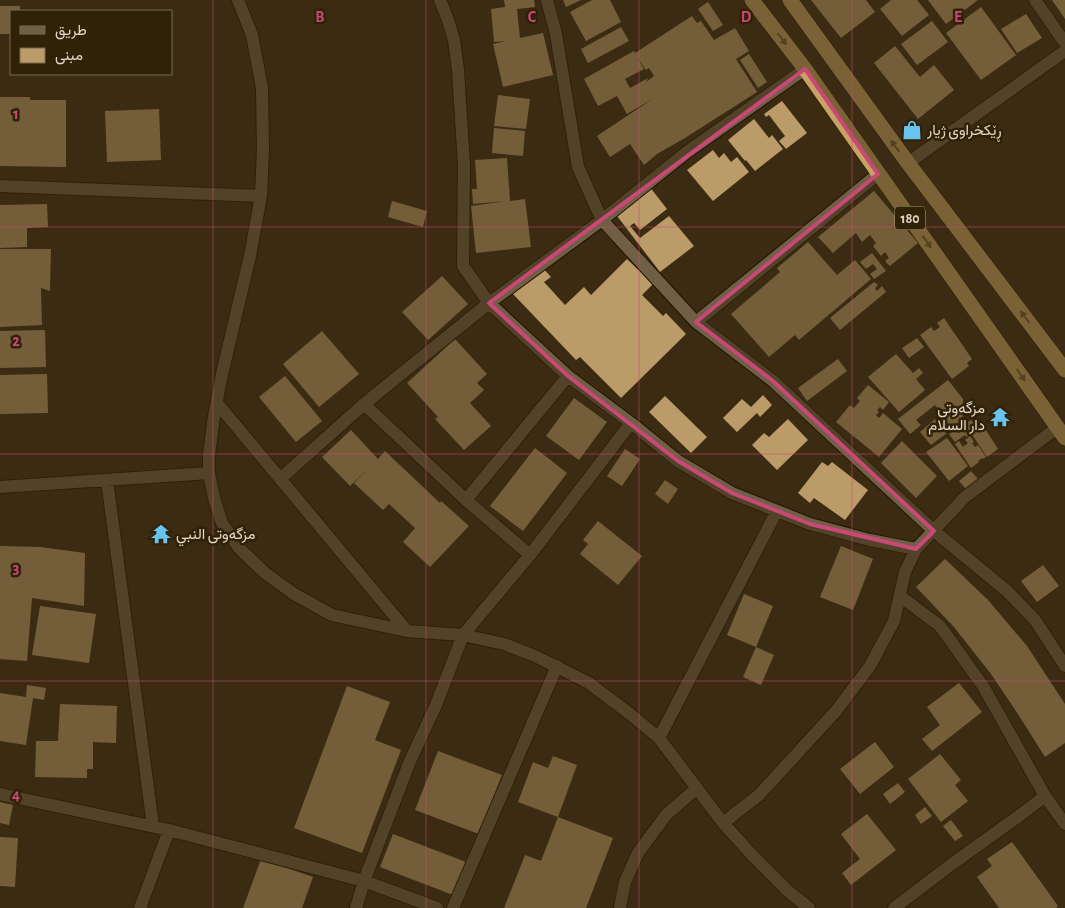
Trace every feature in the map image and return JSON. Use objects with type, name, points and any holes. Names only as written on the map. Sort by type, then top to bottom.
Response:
[{"type":"highway","name":"180","points":[[752,0],[805,69],[1061,433]]},
{"type":"highway","name":"180","points":[[790,0],[908,163],[1065,370]]},
{"type":"street","points":[[238,0],[252,35],[262,88],[262,149],[260,196],[250,256],[222,374],[209,455],[209,473],[222,523],[239,548],[265,574],[294,594],[332,615],[407,631],[463,635],[504,644],[557,666],[589,683],[658,738],[723,823],[781,884],[809,908]]},
{"type":"street","points":[[440,0],[454,40],[458,70],[464,165],[463,266],[489,303],[568,376],[631,422],[678,461],[732,493],[810,524],[870,540],[916,549]]},
{"type":"street","points":[[547,0],[556,34],[578,167],[602,220],[696,322],[773,381],[934,531],[1007,591],[1036,620],[1065,666]]},
{"type":"street","points":[[1035,0],[1065,43]]},
{"type":"street","points":[[908,163],[1065,50]]},
{"type":"street","points":[[280,479],[364,404],[489,303],[602,220],[687,152],[805,69]]},
{"type":"street","points":[[696,322],[878,174]]},
{"type":"street","points":[[0,186],[260,196]]},
{"type":"street","points":[[466,500],[568,376]]},
{"type":"street","points":[[217,403],[407,631]]},
{"type":"street","points":[[364,404],[466,500],[530,555]]},
{"type":"street","points":[[356,908],[364,881],[410,761],[436,705],[463,635],[530,555],[631,422]]},
{"type":"street","points":[[723,823],[759,794],[836,711],[870,666],[894,621],[905,572],[916,549],[965,497],[1061,433]]},
{"type":"street","points":[[0,487],[209,473]]},
{"type":"street","points":[[107,480],[153,826]]},
{"type":"street","points":[[658,738],[777,511]]},
{"type":"street","points":[[900,596],[940,626],[983,686],[1045,796],[1065,824]]},
{"type":"street","points":[[453,908],[557,666]]},
{"type":"street","points":[[620,908],[625,882],[638,853],[666,815],[697,788]]},
{"type":"street","points":[[0,794],[169,830],[364,881],[437,908]]},
{"type":"street","points":[[894,908],[1045,796]]},
{"type":"street","points":[[140,908],[169,830]]},
{"type":"highlighted area","points":[[805,69],[878,174],[696,322],[773,381],[934,531],[916,549],[810,524],[732,493],[678,461],[568,376],[489,303]]},
{"type":"building","points":[[504,0],[534,0],[535,7],[517,9],[520,38],[543,33],[553,75],[503,87],[493,44],[506,41],[494,42],[491,9],[505,7]]},
{"type":"building","points":[[563,0],[581,0],[566,7]]},
{"type":"building","points":[[592,0],[610,0],[621,22],[586,41],[570,12]]},
{"type":"building","points":[[811,0],[866,0],[875,12],[841,38]]},
{"type":"building","points":[[891,0],[917,0],[929,15],[902,36],[880,9]]},
{"type":"building","points":[[928,0],[978,0],[946,24]]},
{"type":"building","points":[[1052,0],[1065,0],[1065,19]]},
{"type":"building","points":[[708,2],[723,25],[713,31],[698,9]]},
{"type":"building","points":[[0,6],[20,6],[20,10],[10,10],[10,34],[0,34]]},
{"type":"building","points":[[981,7],[1016,55],[981,80],[946,33]]},
{"type":"building","points":[[1026,14],[1042,38],[1017,53],[1001,29]]},
{"type":"building","points":[[692,16],[697,23],[701,21],[714,40],[735,28],[749,51],[736,59],[757,92],[657,154],[644,165],[630,144],[610,157],[597,136],[654,98],[627,114],[617,96],[598,106],[584,79],[634,51],[635,53]],"holes":[[[637,57],[646,70],[649,68],[654,76],[646,82],[648,78],[630,88],[625,79],[644,69]]]},
{"type":"building","points":[[932,21],[948,42],[917,65],[901,44]]},
{"type":"building","points":[[621,27],[629,41],[588,63],[581,49]]},
{"type":"building","points":[[895,46],[920,77],[934,65],[954,90],[918,119],[874,63]]},
{"type":"building","points":[[749,54],[767,82],[758,88],[740,60]]},
{"type":"building","points":[[498,95],[530,99],[526,129],[494,126]]},
{"type":"building","points":[[0,97],[30,97],[30,100],[66,100],[66,167],[0,166]]},
{"type":"building","points":[[782,101],[807,133],[786,149],[779,141],[785,136],[769,115],[766,117],[764,114]]},
{"type":"building","points":[[159,109],[161,160],[107,162],[105,111]]},
{"type":"building","points":[[754,119],[769,138],[772,135],[783,149],[755,171],[728,140]]},
{"type":"building","points":[[494,128],[525,131],[523,156],[492,153]]},
{"type":"building","points":[[713,150],[719,158],[724,153],[731,162],[737,157],[749,172],[713,201],[687,170]]},
{"type":"building","points":[[507,158],[510,201],[525,199],[531,247],[476,253],[471,206],[506,201],[473,204],[472,189],[477,189],[475,160]]},
{"type":"building","points":[[649,186],[667,209],[640,230],[634,223],[630,226],[640,238],[669,216],[694,246],[660,272],[614,212]]},
{"type":"building","points":[[874,191],[918,243],[890,266],[885,261],[889,258],[885,252],[881,256],[873,246],[876,243],[870,235],[862,242],[856,233],[833,253],[818,237]]},
{"type":"building","points":[[392,201],[427,211],[423,227],[388,217]]},
{"type":"building","points":[[47,204],[48,227],[27,228],[27,247],[0,248],[0,205]]},
{"type":"building","points":[[808,242],[837,275],[855,260],[871,279],[799,340],[795,335],[769,357],[731,314],[780,272],[777,268]]},
{"type":"building","points":[[0,249],[51,249],[50,291],[41,288],[42,325],[0,327]]},
{"type":"building","points":[[872,253],[886,271],[874,279],[870,274],[877,269],[873,264],[866,269],[860,262]]},
{"type":"building","points":[[627,259],[653,284],[642,295],[663,316],[666,313],[686,334],[621,398],[580,357],[576,360],[513,294],[542,267],[551,277],[544,282],[565,305],[584,287],[591,295]]},
{"type":"building","points":[[442,276],[468,304],[428,340],[402,312]]},
{"type":"building","points":[[874,282],[878,285],[875,288],[877,291],[882,286],[886,292],[840,330],[830,318]]},
{"type":"building","points":[[944,318],[972,359],[967,363],[969,366],[952,379],[920,335],[931,327],[934,331],[940,327],[937,323]]},
{"type":"building","points":[[45,330],[46,367],[0,368],[0,331]]},
{"type":"building","points":[[322,331],[359,374],[319,407],[283,364]]},
{"type":"building","points":[[917,338],[924,347],[909,358],[902,348]]},
{"type":"building","points":[[455,339],[487,374],[477,383],[484,390],[470,403],[491,426],[464,450],[435,419],[438,417],[407,383]]},
{"type":"building","points":[[896,354],[913,373],[919,368],[923,373],[916,379],[925,390],[899,412],[868,377]]},
{"type":"building","points":[[838,359],[847,371],[807,401],[798,388]]},
{"type":"building","points":[[47,374],[48,413],[0,414],[0,375]]},
{"type":"building","points":[[285,376],[322,421],[296,442],[259,397]]},
{"type":"building","points":[[948,380],[963,399],[962,422],[949,431],[946,426],[948,422],[935,405],[916,420],[921,425],[910,434],[898,419]]},
{"type":"building","points":[[868,385],[889,402],[883,410],[880,407],[877,410],[879,412],[876,415],[879,418],[883,413],[902,429],[879,457],[836,422],[850,405],[854,408],[860,401],[857,398]]},
{"type":"building","points":[[763,395],[772,405],[760,417],[757,413],[737,432],[723,418],[742,399],[751,407]]},
{"type":"building","points":[[665,396],[707,437],[691,453],[649,412]]},
{"type":"building","points":[[574,398],[607,422],[579,460],[546,436]]},
{"type":"building","points":[[788,419],[808,440],[777,470],[752,445],[764,433],[769,437]]},
{"type":"building","points":[[935,419],[947,433],[931,445],[920,432]]},
{"type":"building","points":[[971,420],[975,425],[980,421],[998,449],[987,457],[965,424]]},
{"type":"building","points":[[963,424],[970,434],[955,442],[949,434]]},
{"type":"building","points":[[351,430],[378,459],[385,451],[440,503],[441,501],[469,526],[430,567],[403,542],[415,528],[389,504],[383,510],[354,483],[370,467],[350,486],[322,457]]},
{"type":"building","points":[[970,436],[975,447],[978,445],[986,457],[982,458],[971,468],[955,444],[959,441],[963,447],[968,443],[965,440]]},
{"type":"building","points":[[947,438],[968,466],[949,481],[926,452]]},
{"type":"building","points":[[902,441],[937,476],[916,498],[881,463]]},
{"type":"building","points":[[535,448],[567,473],[523,531],[490,506]]},
{"type":"building","points":[[625,449],[640,459],[622,486],[607,476]]},
{"type":"building","points":[[822,462],[828,466],[832,462],[868,490],[845,520],[814,498],[810,503],[798,493]]},
{"type":"building","points":[[971,471],[978,479],[966,489],[959,481]]},
{"type":"building","points":[[665,480],[678,489],[668,504],[655,494]]},
{"type":"building","points":[[598,521],[642,556],[618,585],[580,554],[588,544],[583,540]]},
{"type":"building","points":[[0,546],[40,547],[85,553],[84,606],[32,598],[27,661],[0,659]]},
{"type":"building","points":[[841,546],[873,559],[853,610],[820,597]]},
{"type":"building","points":[[945,559],[988,600],[1027,646],[1065,704],[1065,743],[1045,757],[991,674],[954,627],[916,587]]},
{"type":"building","points":[[1043,565],[1059,586],[1037,602],[1021,581]]},
{"type":"building","points":[[744,594],[773,606],[756,647],[727,635]]},
{"type":"building","points":[[40,606],[96,614],[89,663],[32,655]]},
{"type":"building","points":[[756,647],[774,655],[761,685],[743,677]]},
{"type":"building","points":[[959,683],[982,712],[932,751],[922,739],[940,725],[927,707]]},
{"type":"building","points":[[27,685],[46,688],[44,700],[33,698],[26,745],[0,741],[0,693],[26,697]]},
{"type":"building","points":[[347,686],[390,702],[375,740],[401,750],[362,853],[294,828]]},
{"type":"building","points":[[60,704],[117,706],[116,743],[93,742],[93,769],[87,769],[87,778],[35,777],[36,741],[58,741]]},
{"type":"building","points":[[875,742],[894,767],[860,794],[840,769]]},
{"type":"building","points":[[438,751],[502,775],[479,834],[415,810]]},
{"type":"building","points":[[940,754],[961,780],[955,785],[968,801],[941,822],[908,779]]},
{"type":"building","points":[[553,756],[577,765],[558,817],[518,802],[533,762],[548,768]]},
{"type":"building","points":[[898,783],[905,792],[890,804],[883,794]]},
{"type":"building","points":[[0,802],[13,805],[9,825],[0,823]]},
{"type":"building","points":[[925,807],[932,816],[921,824],[915,815]]},
{"type":"building","points":[[867,814],[896,850],[851,885],[842,873],[860,859],[841,834]]},
{"type":"building","points":[[558,817],[613,838],[586,908],[504,908],[525,855],[541,861]]},
{"type":"building","points":[[951,820],[963,836],[955,841],[943,826]]},
{"type":"building","points":[[393,834],[466,862],[453,895],[380,867]]},
{"type":"building","points":[[0,837],[18,838],[15,887],[0,886]]},
{"type":"building","points":[[1012,842],[1058,906],[1056,908],[999,908],[977,877],[992,866],[987,859]]},
{"type":"building","points":[[261,859],[313,877],[302,908],[243,908]]},
{"type":"place","name":"ڕێکخراوی ژیار","points":[[912,130]]},
{"type":"place","name":"مزگەوتی دار السلام","points":[[1000,417]]},
{"type":"place","name":"مزگەوتی النبي","points":[[161,534]]}]
